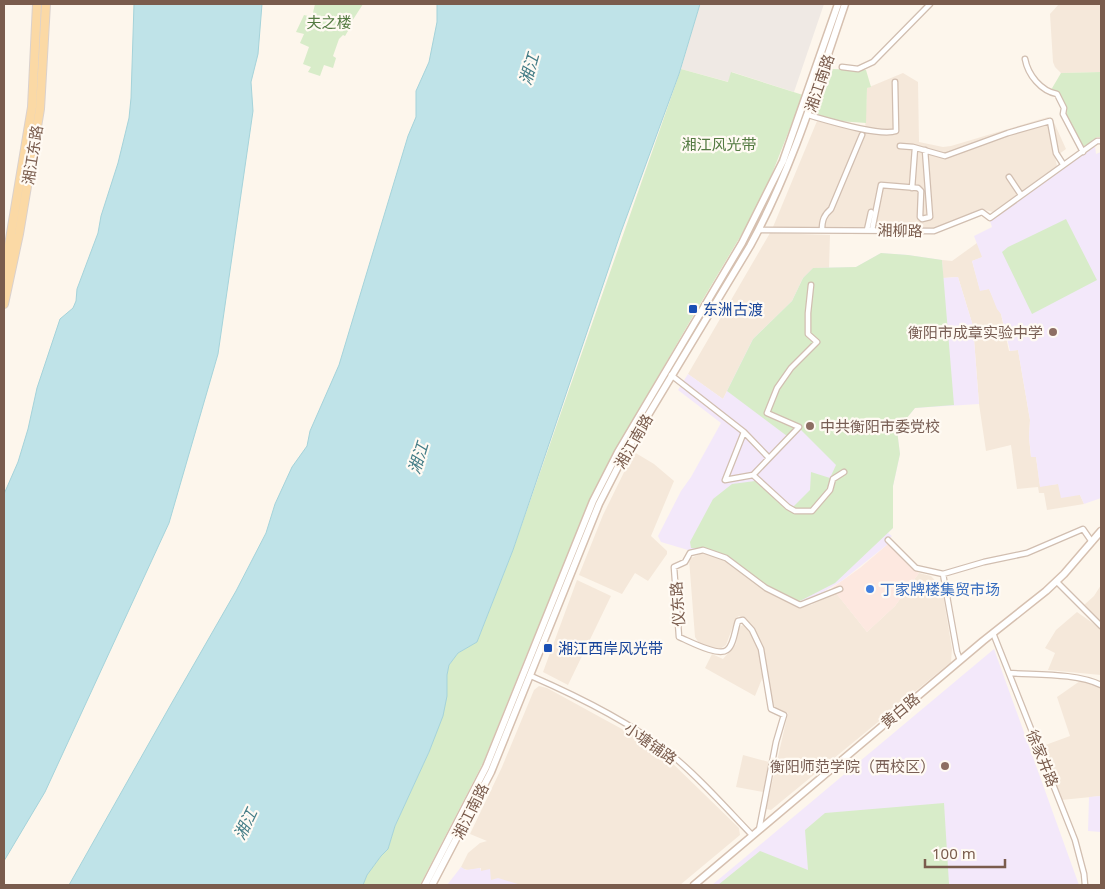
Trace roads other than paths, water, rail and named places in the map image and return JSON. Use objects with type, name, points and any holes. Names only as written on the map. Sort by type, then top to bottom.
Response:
[{"type":"main road","name":"湘江东路","points":[[4,276],[32,108],[37,4]]},
{"type":"main road","name":"湘江东路","points":[[4,304],[19,234],[40,109],[46,4]]},
{"type":"main road","name":"湘江南路","points":[[425,885],[486,767],[593,501],[618,452],[742,243],[783,161],[838,4]]},
{"type":"main road","name":"湘江南路","points":[[432,885],[491,772],[599,504],[624,455],[758,230],[789,166],[845,4]]},
{"type":"main road","name":"黄白路","points":[[694,885],[1056,581],[1101,531]]},
{"type":"street","points":[[842,67],[858,69],[873,62],[930,4]]},
{"type":"street","points":[[1025,59],[1026,67],[1034,78],[1050,93],[1057,94],[1064,108],[1063,114],[1083,152]]},
{"type":"street","points":[[808,115],[873,131],[891,133],[896,131],[896,82]]},
{"type":"street","points":[[900,146],[925,150],[945,156],[1008,133],[1050,121],[1056,153],[1063,164]]},
{"type":"street","points":[[822,230],[822,220],[830,209],[862,135]]},
{"type":"street","name":"湘柳路","points":[[758,230],[934,231],[982,212],[990,218],[1063,164],[1097,141],[1101,141]]},
{"type":"street","points":[[912,188],[915,148]]},
{"type":"street","points":[[870,230],[881,186],[918,188],[921,191],[921,219],[929,219],[925,150]]},
{"type":"street","points":[[1009,177],[1021,195]]},
{"type":"street","points":[[744,432],[725,480],[753,474],[799,427],[767,413],[777,388],[791,368],[817,342],[808,334],[811,284]]},
{"type":"street","points":[[672,375],[744,432],[769,458]]},
{"type":"street","points":[[753,474],[788,507],[795,511],[812,511],[830,490],[833,479],[844,472]]},
{"type":"street","points":[[888,540],[916,568],[943,574],[984,562],[1027,553],[1083,529],[1092,542]]},
{"type":"street","name":"仪东路","points":[[759,830],[776,742],[784,715],[771,709],[761,649],[752,630],[742,620],[738,621],[731,644],[727,650],[722,652],[714,652],[679,637],[674,567],[685,562],[690,554],[703,550],[726,558],[766,588],[800,605],[840,590]]},
{"type":"street","points":[[943,574],[960,660]]},
{"type":"street","points":[[1056,581],[1101,626]]},
{"type":"street","name":"徐家井路","points":[[993,633],[1075,840],[1086,885]]},
{"type":"street","points":[[1009,673],[1091,680],[1101,685]]},
{"type":"street","name":"小塘铺路","points":[[531,676],[558,688],[634,729],[668,752],[701,782],[752,835]]},
{"type":"water","points":[[134,4],[262,4],[258,54],[251,82],[253,111],[218,354],[169,523],[45,792],[4,861],[4,494],[18,462],[37,388],[60,319],[73,308],[76,301],[77,289],[98,233],[101,216],[118,163],[129,118]]},
{"type":"water","name":"湘江","points":[[437,4],[700,4],[679,74],[621,232],[513,550],[477,642],[458,653],[449,665],[447,696],[443,716],[429,752],[395,826],[388,849],[367,875],[363,885],[69,885],[236,591],[266,533],[275,504],[292,467],[307,446],[310,431],[339,365],[408,136],[416,117],[416,91],[429,62],[437,22]]},
{"type":"place","name":"东洲古渡","points":[[693,309]]},
{"type":"place","name":"衡阳市成章实验中学","points":[[1053,332]]},
{"type":"place","name":"中共衡阳市委党校","points":[[810,426]]},
{"type":"place","name":"丁家牌楼集贸市场","points":[[870,589]]},
{"type":"place","name":"湘江西岸风光带","points":[[548,648]]},
{"type":"place","name":"衡阳师范学院（西校区）","points":[[945,766]]},
{"type":"park label","name":"夫之楼","points":[[329,22]]},
{"type":"park label","name":"湘江风光带","points":[[719,144]]}]
